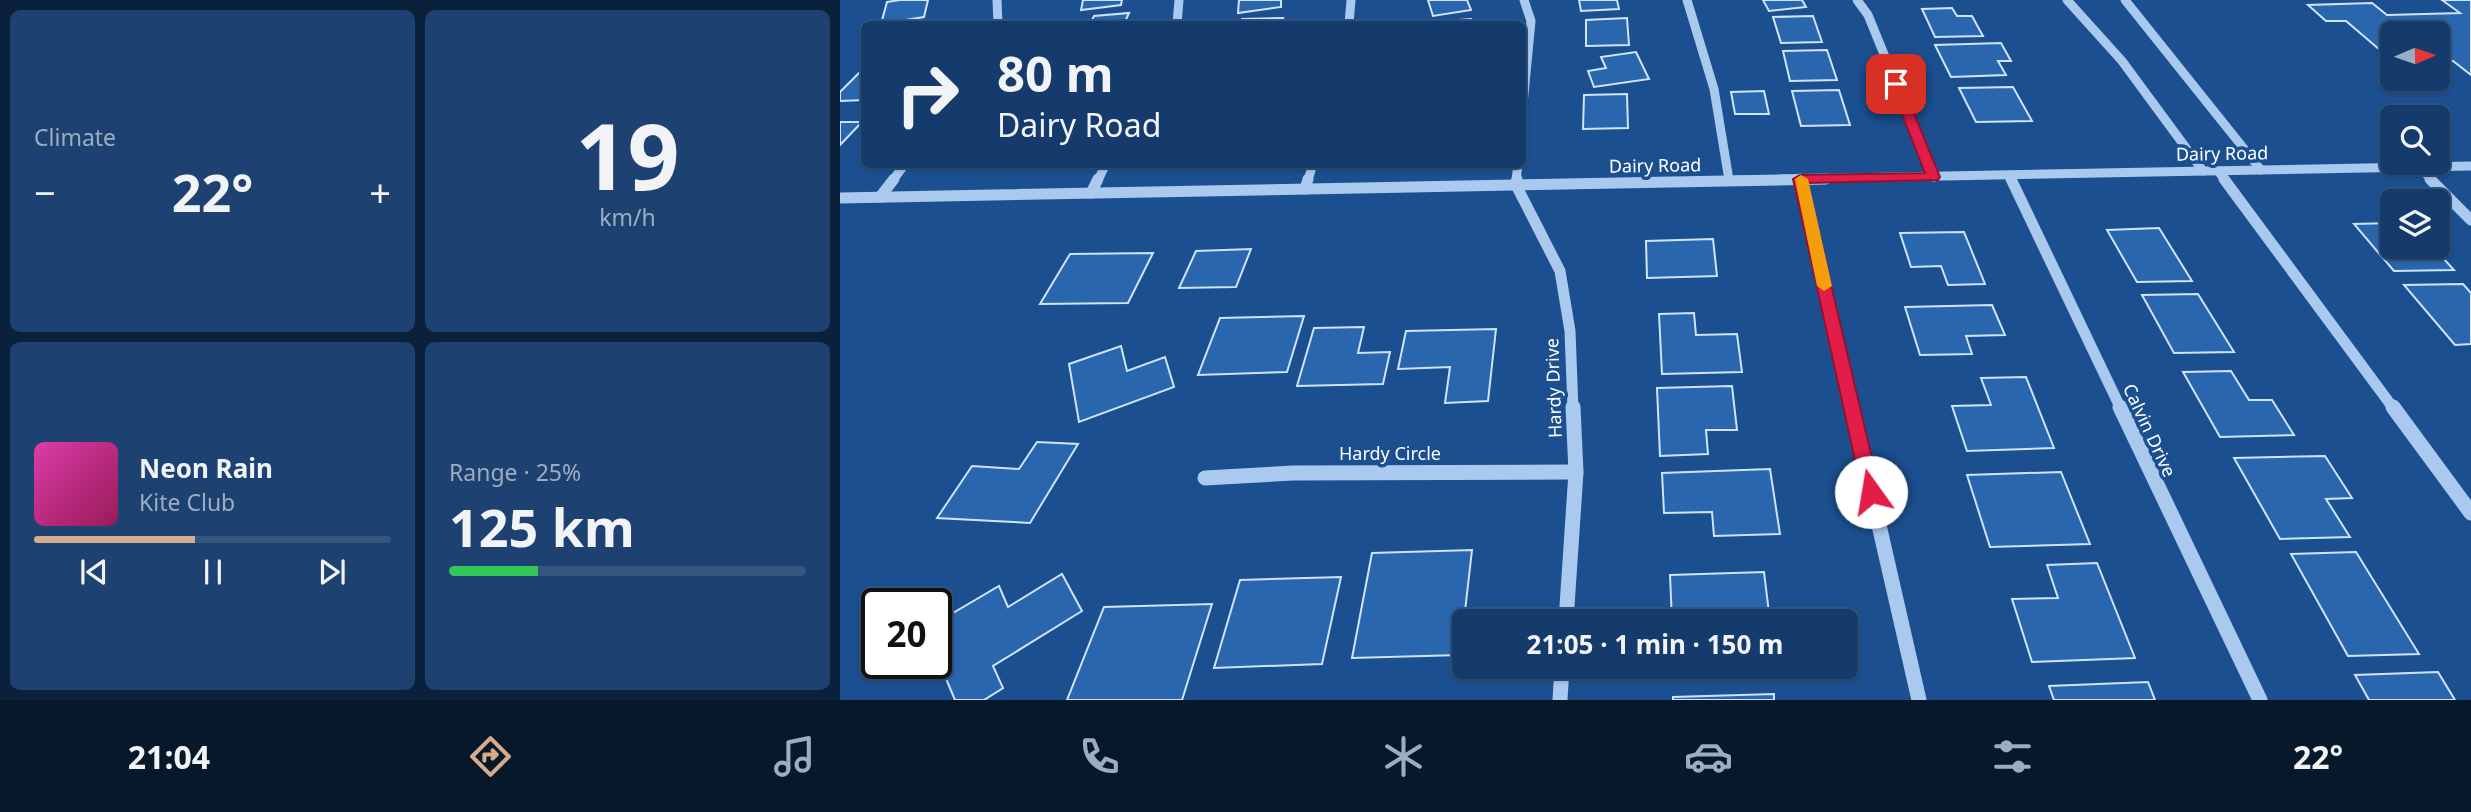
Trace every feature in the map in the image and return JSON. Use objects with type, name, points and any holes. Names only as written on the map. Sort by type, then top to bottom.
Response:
[{"type":"street","points":[[997,0],[998,21]]},
{"type":"street","points":[[1177,21],[1179,0]]},
{"type":"street","points":[[1349,21],[1352,0]]},
{"type":"street","points":[[1524,0],[1531,21],[1526,73]]},
{"type":"street","points":[[1687,0],[1701,34],[1721,117],[1729,181]]},
{"type":"street","points":[[1857,0],[1868,15],[1934,177]]},
{"type":"street","points":[[2067,0],[2126,68],[2203,171]]},
{"type":"street","name":"Dairy Road","points":[[2450,166],[2471,166]]},
{"type":"street","points":[[880,197],[902,168]]},
{"type":"street","points":[[1091,193],[1104,168]]},
{"type":"street","points":[[1304,189],[1311,168]]},
{"type":"street","points":[[1516,185],[1518,168]]},
{"type":"street","name":"Dairy Road","points":[[840,198],[2380,168]]},
{"type":"street","points":[[2218,171],[2471,513]]},
{"type":"street","name":"Calvin Drive","points":[[2009,175],[2260,700]]},
{"type":"street","points":[[2427,175],[2471,220]]},
{"type":"street","points":[[1800,179],[1919,700]]},
{"type":"street","name":"Hardy Drive","points":[[1516,185],[1560,271],[1570,331],[1576,472],[1567,609]]},
{"type":"street","name":"Hardy Circle","points":[[1205,478],[1293,473],[1576,472]]},
{"type":"street","points":[[1560,700],[1561,679]]},
{"type":"lane","points":[[2124,0],[2261,170]]},
{"type":"building","points":[[928,0],[924,17],[882,21],[887,2]]},
{"type":"building","points":[[1083,0],[1122,0],[1121,5],[1081,10]]},
{"type":"building","points":[[1239,0],[1281,0],[1281,7],[1238,13]]},
{"type":"building","points":[[1428,0],[1467,0],[1471,10],[1433,16]]},
{"type":"building","points":[[1579,0],[1617,0],[1619,9],[1581,11]]},
{"type":"building","points":[[1763,0],[1802,0],[1806,7],[1769,11]]},
{"type":"building","points":[[2442,0],[2471,0],[2471,75],[2450,61],[2450,21],[2380,21],[2380,50],[2346,21],[2326,21],[2308,5],[2372,3],[2387,15],[2460,13]]},
{"type":"building","points":[[1952,8],[1957,16],[1972,16],[1983,36],[1935,37],[1922,9]]},
{"type":"building","points":[[1129,13],[1125,21],[1092,21],[1094,16]]},
{"type":"building","points":[[1813,16],[1822,42],[1781,43],[1773,17]]},
{"type":"building","points":[[1283,18],[1282,21],[1241,21]]},
{"type":"building","points":[[1627,18],[1629,45],[1586,46],[1586,20]]},
{"type":"building","points":[[2001,43],[2011,61],[1998,61],[2006,75],[1951,77],[1935,45]]},
{"type":"building","points":[[1827,50],[1837,80],[1790,81],[1783,51]]},
{"type":"building","points":[[1636,52],[1649,79],[1594,87],[1588,71],[1606,68],[1601,57]]},
{"type":"building","points":[[861,71],[861,100],[840,101],[840,92]]},
{"type":"building","points":[[2013,87],[2032,121],[1976,122],[1959,88]]},
{"type":"building","points":[[1839,90],[1850,125],[1801,126],[1792,91]]},
{"type":"building","points":[[1764,91],[1769,114],[1735,114],[1731,92]]},
{"type":"building","points":[[1627,94],[1628,128],[1583,129],[1584,95]]},
{"type":"building","points":[[840,122],[861,122],[861,123],[840,145]]},
{"type":"building","points":[[2380,223],[2380,255],[2354,224]]},
{"type":"building","points":[[2159,228],[2192,281],[2137,282],[2107,230]]},
{"type":"building","points":[[1964,232],[1985,284],[1948,285],[1941,266],[1911,267],[1900,233]]},
{"type":"building","points":[[1713,239],[1717,276],[1647,278],[1646,241]]},
{"type":"building","points":[[1251,249],[1236,287],[1179,288],[1196,251]]},
{"type":"building","points":[[1153,253],[1128,303],[1040,304],[1070,254]]},
{"type":"building","points":[[2384,259],[2444,259],[2454,270],[2394,271]]},
{"type":"building","points":[[2463,284],[2471,293],[2471,344],[2455,345],[2404,285]]},
{"type":"building","points":[[2198,294],[2234,352],[2174,353],[2142,295]]},
{"type":"building","points":[[1992,305],[2005,335],[1966,336],[1972,354],[1920,355],[1905,307]]},
{"type":"building","points":[[1694,313],[1696,335],[1737,334],[1742,372],[1662,374],[1659,314]]},
{"type":"building","points":[[1304,316],[1287,372],[1198,375],[1220,318]]},
{"type":"building","points":[[1364,327],[1358,353],[1390,352],[1383,384],[1297,386],[1314,328]]},
{"type":"building","points":[[1496,329],[1488,401],[1445,403],[1450,367],[1398,369],[1406,331]]},
{"type":"building","points":[[1121,346],[1127,371],[1165,357],[1174,387],[1079,422],[1069,364]]},
{"type":"building","points":[[2231,371],[2249,400],[2272,400],[2294,435],[2220,437],[2183,372]]},
{"type":"building","points":[[2026,377],[2054,448],[1967,451],[1952,406],[1991,405],[1981,378]]},
{"type":"building","points":[[1732,386],[1737,430],[1706,430],[1708,454],[1660,456],[1657,388]]},
{"type":"building","points":[[1037,442],[1078,444],[1030,523],[937,518],[972,466],[1019,469]]},
{"type":"building","points":[[2325,456],[2352,498],[2326,499],[2350,537],[2280,539],[2234,458]]},
{"type":"building","points":[[1770,469],[1780,534],[1714,536],[1712,512],[1664,513],[1662,473]]},
{"type":"building","points":[[2061,472],[2090,544],[1990,547],[1967,475]]},
{"type":"building","points":[[1472,550],[1465,609],[1452,609],[1452,655],[1352,658],[1372,553]]},
{"type":"building","points":[[2356,552],[2419,654],[2348,656],[2291,554]]},
{"type":"building","points":[[2097,563],[2135,658],[2032,662],[2012,599],[2058,598],[2047,565]]},
{"type":"building","points":[[1764,572],[1769,609],[1671,609],[1670,575]]},
{"type":"building","points":[[1062,574],[1082,611],[993,666],[1003,688],[984,700],[955,700],[946,679],[952,679],[952,614],[999,586],[1008,607]]},
{"type":"building","points":[[1341,577],[1322,664],[1214,668],[1240,580]]},
{"type":"building","points":[[1212,604],[1182,700],[1067,700],[1104,607]]},
{"type":"building","points":[[2438,672],[2455,700],[2369,700],[2355,675]]},
{"type":"building","points":[[2148,682],[2155,700],[2054,700],[2049,686]]},
{"type":"building","points":[[1774,694],[1774,700],[1673,700],[1673,697]]},
{"type":"slow traffic","points":[[1801,179],[1824,286]]},
{"type":"route","points":[[1871,492],[1800,179],[1934,177],[1896,84]]}]
